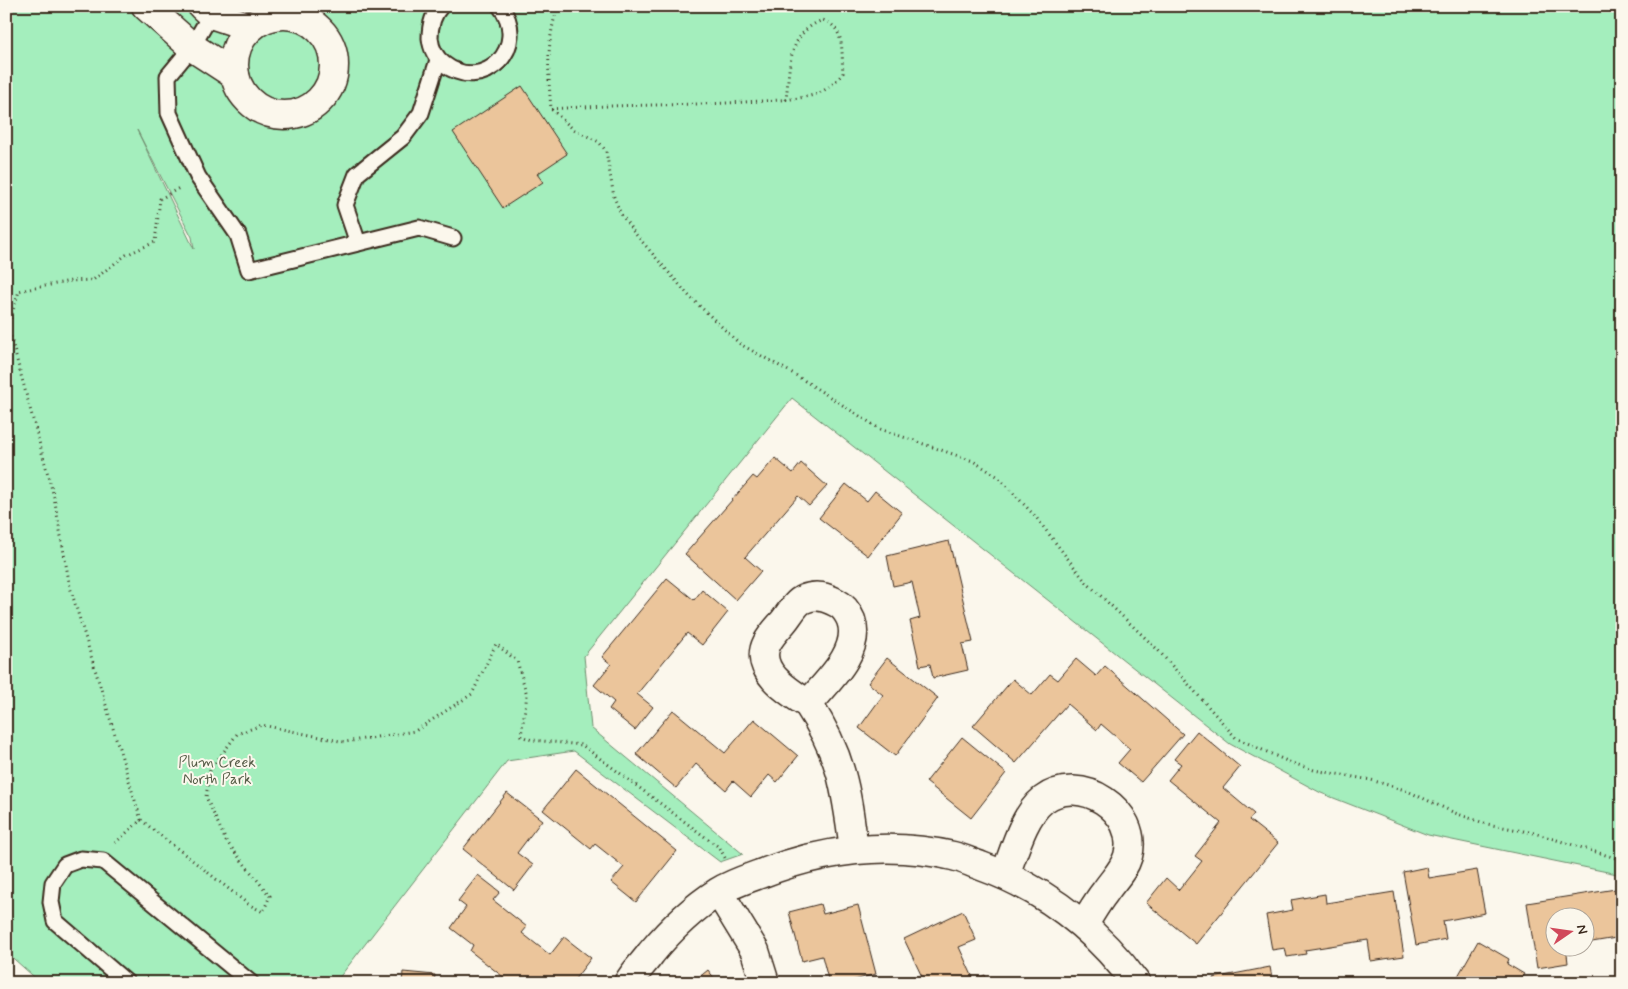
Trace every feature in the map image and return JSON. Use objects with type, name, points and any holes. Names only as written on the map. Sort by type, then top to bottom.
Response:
[{"type":"street","points":[[146,6],[192,47],[235,75]]},
{"type":"street","points":[[207,10],[250,27]]},
{"type":"street","points":[[275,15],[292,15],[312,23],[324,35],[332,50],[332,76],[326,92],[314,105],[289,115],[272,114],[256,106],[244,94],[235,75],[234,58],[240,42],[250,27],[259,21],[275,15]]},
{"type":"street","points":[[808,704],[824,729],[844,780],[854,849]]},
{"type":"street","points":[[1004,875],[1028,819],[1041,801],[1053,794],[1068,790],[1083,791],[1109,804],[1127,827],[1128,857],[1084,924]]},
{"type":"street","points":[[628,983],[676,926],[728,887],[794,860],[854,849],[898,849],[953,856],[1004,875],[1043,895],[1084,924],[1136,983]]},
{"type":"street","points":[[728,887],[765,983]]},
{"type":"lane","points":[[441,6],[436,11],[430,28],[430,44],[438,60],[452,70],[468,75],[485,72],[499,62],[508,48],[511,31],[506,15],[500,6]]},
{"type":"lane","points":[[207,10],[192,47],[168,76],[169,113],[198,177],[238,235],[249,270],[419,228],[453,238]]},
{"type":"lane","points":[[358,243],[345,205],[357,174],[403,137],[415,121],[420,112],[438,60]]},
{"type":"lane","points":[[127,983],[55,921],[51,902],[52,883],[65,865],[81,858],[103,861],[251,983]]},
{"type":"path","points":[[558,6],[551,26],[547,58],[551,109],[573,129],[599,142],[606,151],[614,196],[621,214],[632,230],[690,297],[740,344],[794,374],[880,429],[973,461],[997,476],[1035,516],[1085,581],[1158,650],[1236,738],[1289,762],[1396,787],[1463,816],[1487,824],[1534,833],[1622,860]]},
{"type":"path","points":[[551,109],[786,100],[811,96],[834,84],[843,73],[841,41],[838,30],[831,22],[824,20],[813,23],[803,31],[793,47],[786,100]]},
{"type":"path","points":[[198,177],[160,199],[155,242],[126,255],[93,280],[71,281],[19,291],[8,327],[54,498],[70,587],[141,820],[248,904],[262,912],[270,896],[226,841],[206,798],[210,770],[237,734],[262,725],[345,742],[416,732],[472,694],[496,644],[517,661],[527,696],[521,736],[532,740],[582,744],[720,848],[728,887]]},
{"type":"path","points":[[108,842],[116,843],[141,820]]},
{"type":"green space","name":"Plum Creek North Park","points":[[6,6],[1622,6],[1622,875],[1428,835],[1321,793],[1230,744],[792,398],[584,656],[591,728],[743,854],[720,862],[574,751],[507,761],[335,983],[41,983],[6,952]],"holes":[[[137,130],[192,237],[194,249]]]},
{"type":"building","points":[[522,86],[567,154],[537,174],[543,182],[503,208],[453,132]]},
{"type":"building","points":[[775,458],[793,473],[801,463],[827,486],[809,506],[798,496],[745,557],[761,571],[736,600],[685,554],[753,476],[757,479]]},
{"type":"building","points":[[846,484],[867,501],[875,491],[902,513],[868,556],[819,518]]},
{"type":"building","points":[[949,541],[973,642],[962,644],[968,670],[933,678],[930,664],[920,666],[910,621],[920,618],[912,582],[893,586],[887,556]]},
{"type":"building","points":[[667,578],[694,600],[702,590],[728,612],[702,645],[687,633],[637,694],[653,707],[635,730],[609,709],[614,702],[594,685],[611,664],[602,657]]},
{"type":"building","points":[[887,658],[938,698],[895,756],[859,728],[883,695],[868,683]]},
{"type":"building","points":[[1076,659],[1096,676],[1105,666],[1183,734],[1141,782],[1118,763],[1130,749],[1101,724],[1097,730],[1067,704],[1016,763],[973,726],[1013,679],[1032,695],[1050,674],[1058,680]]},
{"type":"building","points":[[673,710],[725,753],[754,719],[798,756],[777,782],[769,775],[751,797],[733,781],[726,790],[696,764],[676,788],[636,754]]},
{"type":"building","points":[[1197,731],[1240,767],[1223,788],[1254,814],[1249,820],[1278,843],[1196,944],[1146,903],[1166,878],[1179,890],[1202,861],[1195,856],[1221,823],[1168,780],[1181,764],[1174,759]]},
{"type":"building","points":[[962,737],[1006,773],[971,818],[926,782]]},
{"type":"building","points":[[576,769],[677,851],[636,902],[611,882],[624,867],[595,844],[591,849],[543,810]]},
{"type":"building","points":[[507,793],[542,820],[517,853],[533,865],[514,890],[463,849]]},
{"type":"building","points":[[1427,867],[1429,878],[1477,870],[1485,913],[1443,921],[1446,939],[1416,945],[1403,872]]},
{"type":"building","points":[[478,875],[500,892],[493,900],[527,927],[522,933],[550,955],[564,937],[591,958],[572,983],[511,983],[470,951],[473,945],[451,928],[466,907],[458,901]]},
{"type":"building","points":[[1622,888],[1622,937],[1596,941],[1596,906],[1546,906],[1546,956],[1567,956],[1568,963],[1537,968],[1527,903]]},
{"type":"building","points":[[1394,892],[1404,956],[1371,961],[1368,940],[1305,950],[1306,954],[1287,957],[1285,948],[1272,950],[1266,915],[1293,910],[1291,900],[1325,894],[1326,903]]},
{"type":"building","points":[[820,904],[823,914],[858,905],[876,974],[844,983],[829,983],[822,956],[802,961],[789,912]]},
{"type":"building","points":[[963,911],[976,940],[959,947],[974,980],[985,975],[988,983],[925,983],[904,939]]},
{"type":"building","points":[[1478,941],[1509,959],[1507,964],[1524,974],[1519,983],[1454,983]]},
{"type":"building","points":[[1270,967],[1273,983],[1214,983],[1213,978]]},
{"type":"building","points":[[708,970],[718,983],[692,983]]},
{"type":"building","points":[[403,972],[435,975],[434,983],[402,983]]}]
